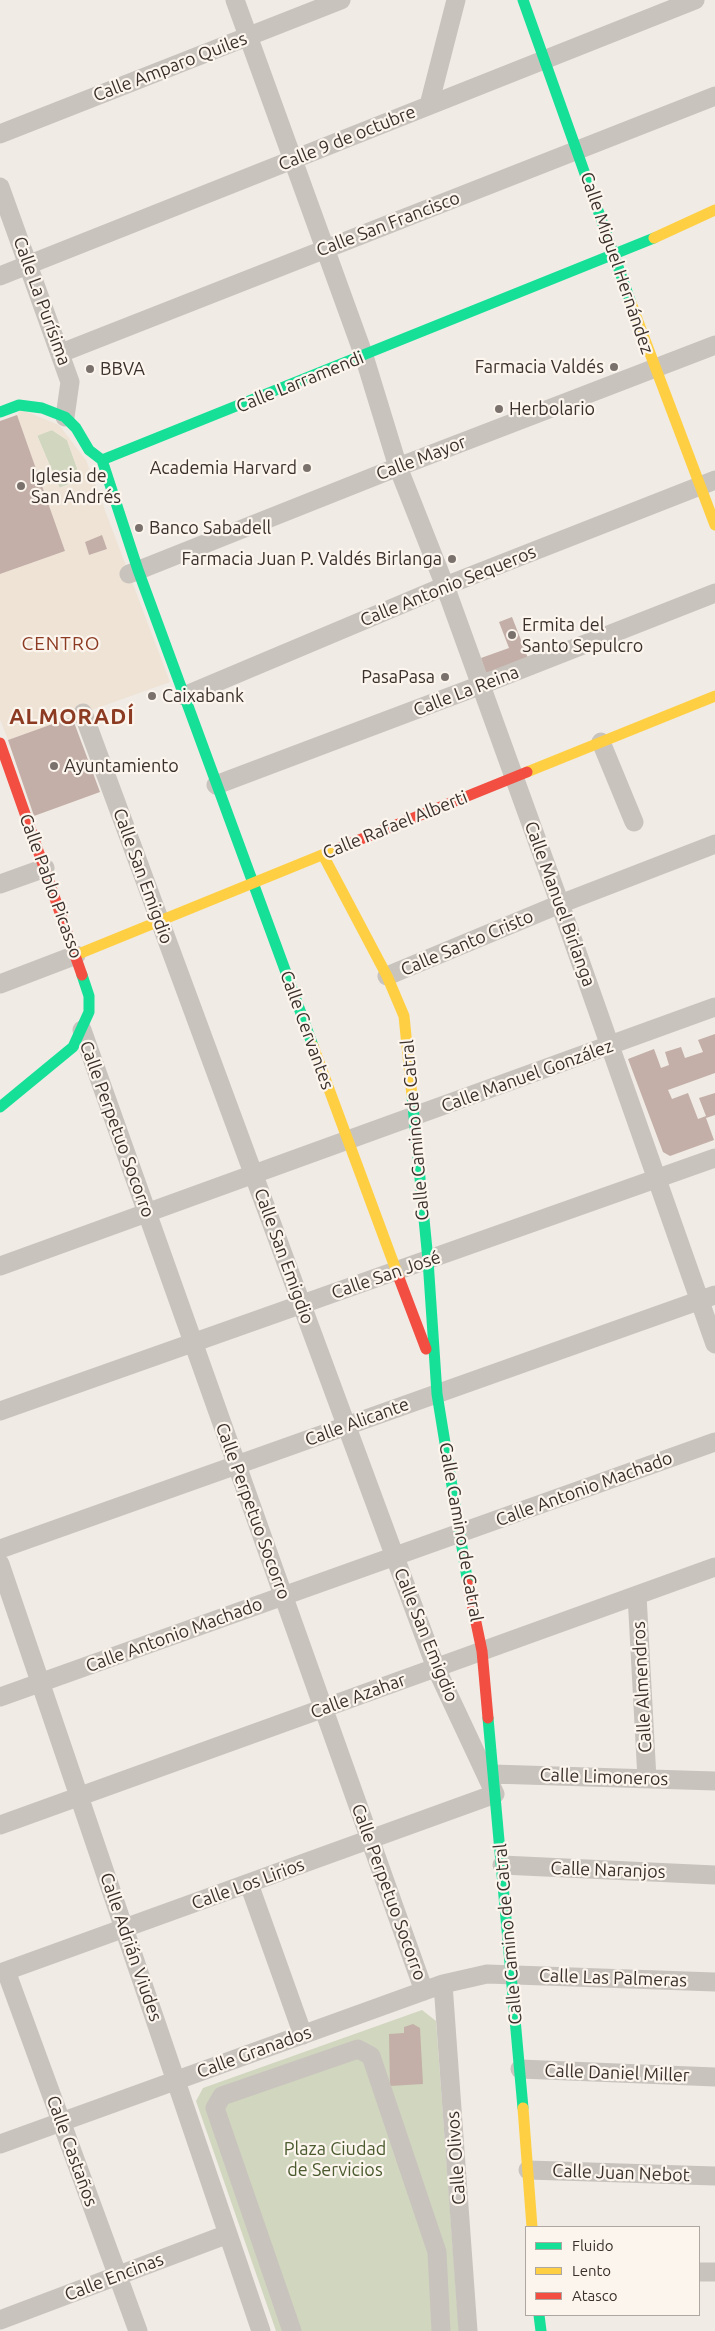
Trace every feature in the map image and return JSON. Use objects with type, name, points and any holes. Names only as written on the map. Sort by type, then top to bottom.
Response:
[{"type":"main road","name":"Calle Miguel Hernández","points":[[523,0],[578,150],[654,368],[707,483],[715,525]]},
{"type":"main road","name":"Calle Larramendi","points":[[102,460],[615,254],[715,210]]},
{"type":"main road","points":[[0,412],[19,405],[42,408],[66,417],[76,428],[89,450],[102,460]]},
{"type":"main road","name":"Calle Cervantes","points":[[102,460],[133,572],[181,690],[397,1271],[437,1384]]},
{"type":"main road","name":"Calle Rafael Alberti","points":[[76,955],[715,696]]},
{"type":"main road","name":"Calle Pablo Picasso","points":[[0,742],[4,764],[45,868],[76,955],[88,996],[89,1012],[73,1047],[0,1107]]},
{"type":"main road","name":"Calle Camino de Catral","points":[[324,855],[386,976],[404,1016],[428,1260],[437,1384],[471,1604],[482,1651],[484,1694],[512,1974],[532,2226]]},
{"type":"main road","points":[[540,2316],[541,2331]]},
{"type":"street","name":"Calle Manuel Birlanga","points":[[235,0],[364,356],[398,466],[445,586],[657,1179],[707,1298],[715,1344]]},
{"type":"street","name":"Calle Amparo Quiles","points":[[0,134],[341,0]]},
{"type":"street","points":[[429,106],[456,0]]},
{"type":"street","name":"Calle 9 de octubre","points":[[0,276],[695,0]]},
{"type":"street","name":"Calle San Francisco","points":[[61,353],[715,96]]},
{"type":"street","name":"Calle La Purísima","points":[[0,187],[70,382],[66,417]]},
{"type":"street","name":"Calle Mayor","points":[[133,572],[398,466],[715,345]]},
{"type":"street","name":"Calle Antonio Sequeros","points":[[181,690],[707,483]]},
{"type":"street","name":"Calle La Reina","points":[[216,785],[481,686],[715,593]]},
{"type":"street","name":"Calle San Emigdio","points":[[83,713],[436,1668],[495,1794]]},
{"type":"street","points":[[601,742],[634,822]]},
{"type":"street","name":"Calle Santo Cristo","points":[[386,976],[560,904],[715,844]]},
{"type":"street","points":[[0,884],[45,868]]},
{"type":"street","points":[[0,984],[76,955]]},
{"type":"street","name":"Calle Manuel González","points":[[0,1266],[715,1007]]},
{"type":"street","name":"Calle Perpetuo Socorro","points":[[82,1030],[424,1991]]},
{"type":"street","name":"Calle San José","points":[[0,1411],[715,1158]]},
{"type":"street","name":"Calle Alicante","points":[[0,1549],[347,1426],[437,1384],[707,1298]]},
{"type":"street","name":"Calle Antonio Machado","points":[[0,1697],[715,1442]]},
{"type":"street","name":"Calle Adrián Viudes","points":[[0,1564],[262,2331]]},
{"type":"street","name":"Calle Azahar","points":[[0,1825],[715,1567]]},
{"type":"street","name":"Calle Almendros","points":[[637,1595],[647,1779]]},
{"type":"street","name":"Calle Limoneros","points":[[493,1774],[715,1781]]},
{"type":"street","name":"Calle Los Lirios","points":[[3,1972],[495,1794]]},
{"type":"street","name":"Calle Naranjos","points":[[502,1866],[715,1875]]},
{"type":"street","points":[[249,1884],[303,2035]]},
{"type":"street","name":"Calle Castaños","points":[[3,1972],[138,2331]]},
{"type":"street","name":"Calle Granados","points":[[0,2144],[443,1984],[487,1974],[512,1974]]},
{"type":"street","name":"Calle Las Palmeras","points":[[512,1974],[715,1982]]},
{"type":"street","name":"Calle Olivos","points":[[443,1984],[468,2331]]},
{"type":"street","points":[[292,2331],[215,2108],[217,2101],[222,2096],[358,2049],[371,2056],[437,2252],[441,2331]]},
{"type":"street","name":"Calle Daniel Miller","points":[[520,2069],[715,2077]]},
{"type":"street","name":"Calle Juan Nebot","points":[[528,2170],[715,2176]]},
{"type":"street","name":"Calle Encinas","points":[[0,2322],[228,2234]]},
{"type":"street","points":[[700,2272],[715,2272]]},
{"type":"street","points":[[0,2322],[3,2331]]},
{"type":"green space","points":[[52,430],[67,440],[81,479],[59,488],[37,435]]},
{"type":"green space","name":"Plaza Ciudad de Servicios","points":[[422,2010],[436,2021],[459,2331],[276,2331],[196,2101],[203,2088]]},
{"type":"shaded area","points":[[20,409],[59,425],[86,460],[170,682],[8,740],[0,719],[0,574],[65,551],[17,416]],"holes":[[[52,430],[67,440],[81,479],[60,488],[37,436]],[[102,536],[107,549],[89,555],[85,542]]]},
{"type":"building","name":"Iglesia de San Andrés","points":[[17,415],[65,551],[0,574],[0,421]]},
{"type":"building","points":[[102,535],[107,549],[89,555],[85,542]]},
{"type":"building","name":"Ermita del Santo Sepulcro","points":[[512,617],[528,658],[486,673],[481,658],[509,648],[499,622]]},
{"type":"building","name":"Ayuntamiento","points":[[72,717],[100,792],[34,816],[8,740]]},
{"type":"building","points":[[715,1034],[715,1073],[668,1090],[672,1099],[688,1093],[698,1119],[706,1116],[699,1098],[715,1093],[715,1115],[706,1118],[714,1140],[670,1156],[663,1152],[628,1059],[654,1049],[661,1068],[669,1065],[665,1052],[681,1047],[685,1058],[703,1052],[698,1040]]},
{"type":"building","points":[[413,2024],[420,2028],[423,2084],[390,2086],[389,2034],[404,2033],[404,2027]]},
{"type":"traffic: fast","points":[[523,0],[631,303]]},
{"type":"traffic: fast","points":[[102,460],[654,238]]},
{"type":"traffic: fast","points":[[0,412],[19,405],[42,408],[65,417],[76,428],[89,450],[102,460]]},
{"type":"traffic: fast","points":[[102,460],[138,570],[313,1046]]},
{"type":"traffic: fast","points":[[0,1107],[73,1047],[89,1012],[89,996],[82,975]]},
{"type":"traffic: fast","points":[[412,1096],[428,1260],[437,1394],[468,1584]]},
{"type":"traffic: fast","points":[[488,1718],[523,2108]]},
{"type":"traffic: fast","points":[[539,2316],[541,2331]]},
{"type":"traffic: slow","points":[[654,238],[715,210]]},
{"type":"traffic: slow","points":[[631,303],[715,525]]},
{"type":"traffic: slow","points":[[527,772],[715,696]]},
{"type":"traffic: slow","points":[[76,955],[339,848]]},
{"type":"traffic: slow","points":[[323,855],[387,976],[404,1016],[412,1096]]},
{"type":"traffic: slow","points":[[313,1046],[399,1278]]},
{"type":"traffic: slow","points":[[523,2108],[532,2226]]},
{"type":"traffic: jam","points":[[0,743],[82,975]]},
{"type":"traffic: jam","points":[[339,848],[527,772]]},
{"type":"traffic: jam","points":[[399,1278],[426,1349]]},
{"type":"traffic: jam","points":[[468,1584],[482,1651],[488,1718]]},
{"type":"place","name":"Farmacia Valdés","points":[[614,367]]},
{"type":"place","name":"BBVA","points":[[90,369]]},
{"type":"place","name":"Herbolario","points":[[499,409]]},
{"type":"place","name":"Academia Harvard","points":[[307,468]]},
{"type":"place","name":"Iglesia de San Andrés","points":[[21,486]]},
{"type":"place","name":"Banco Sabadell","points":[[139,528]]},
{"type":"place","name":"Farmacia Juan P. Valdés Birlanga","points":[[452,559]]},
{"type":"place","name":"Ermita del Santo Sepulcro","points":[[512,635]]},
{"type":"place","name":"PasaPasa","points":[[445,677]]},
{"type":"place","name":"Caixabank","points":[[152,696]]},
{"type":"place","name":"Ayuntamiento","points":[[54,766]]},
{"type":"district","name":"CENTRO","points":[[61,644]]},
{"type":"district","name":"ALMORADÍ","points":[[72,717]]}]
